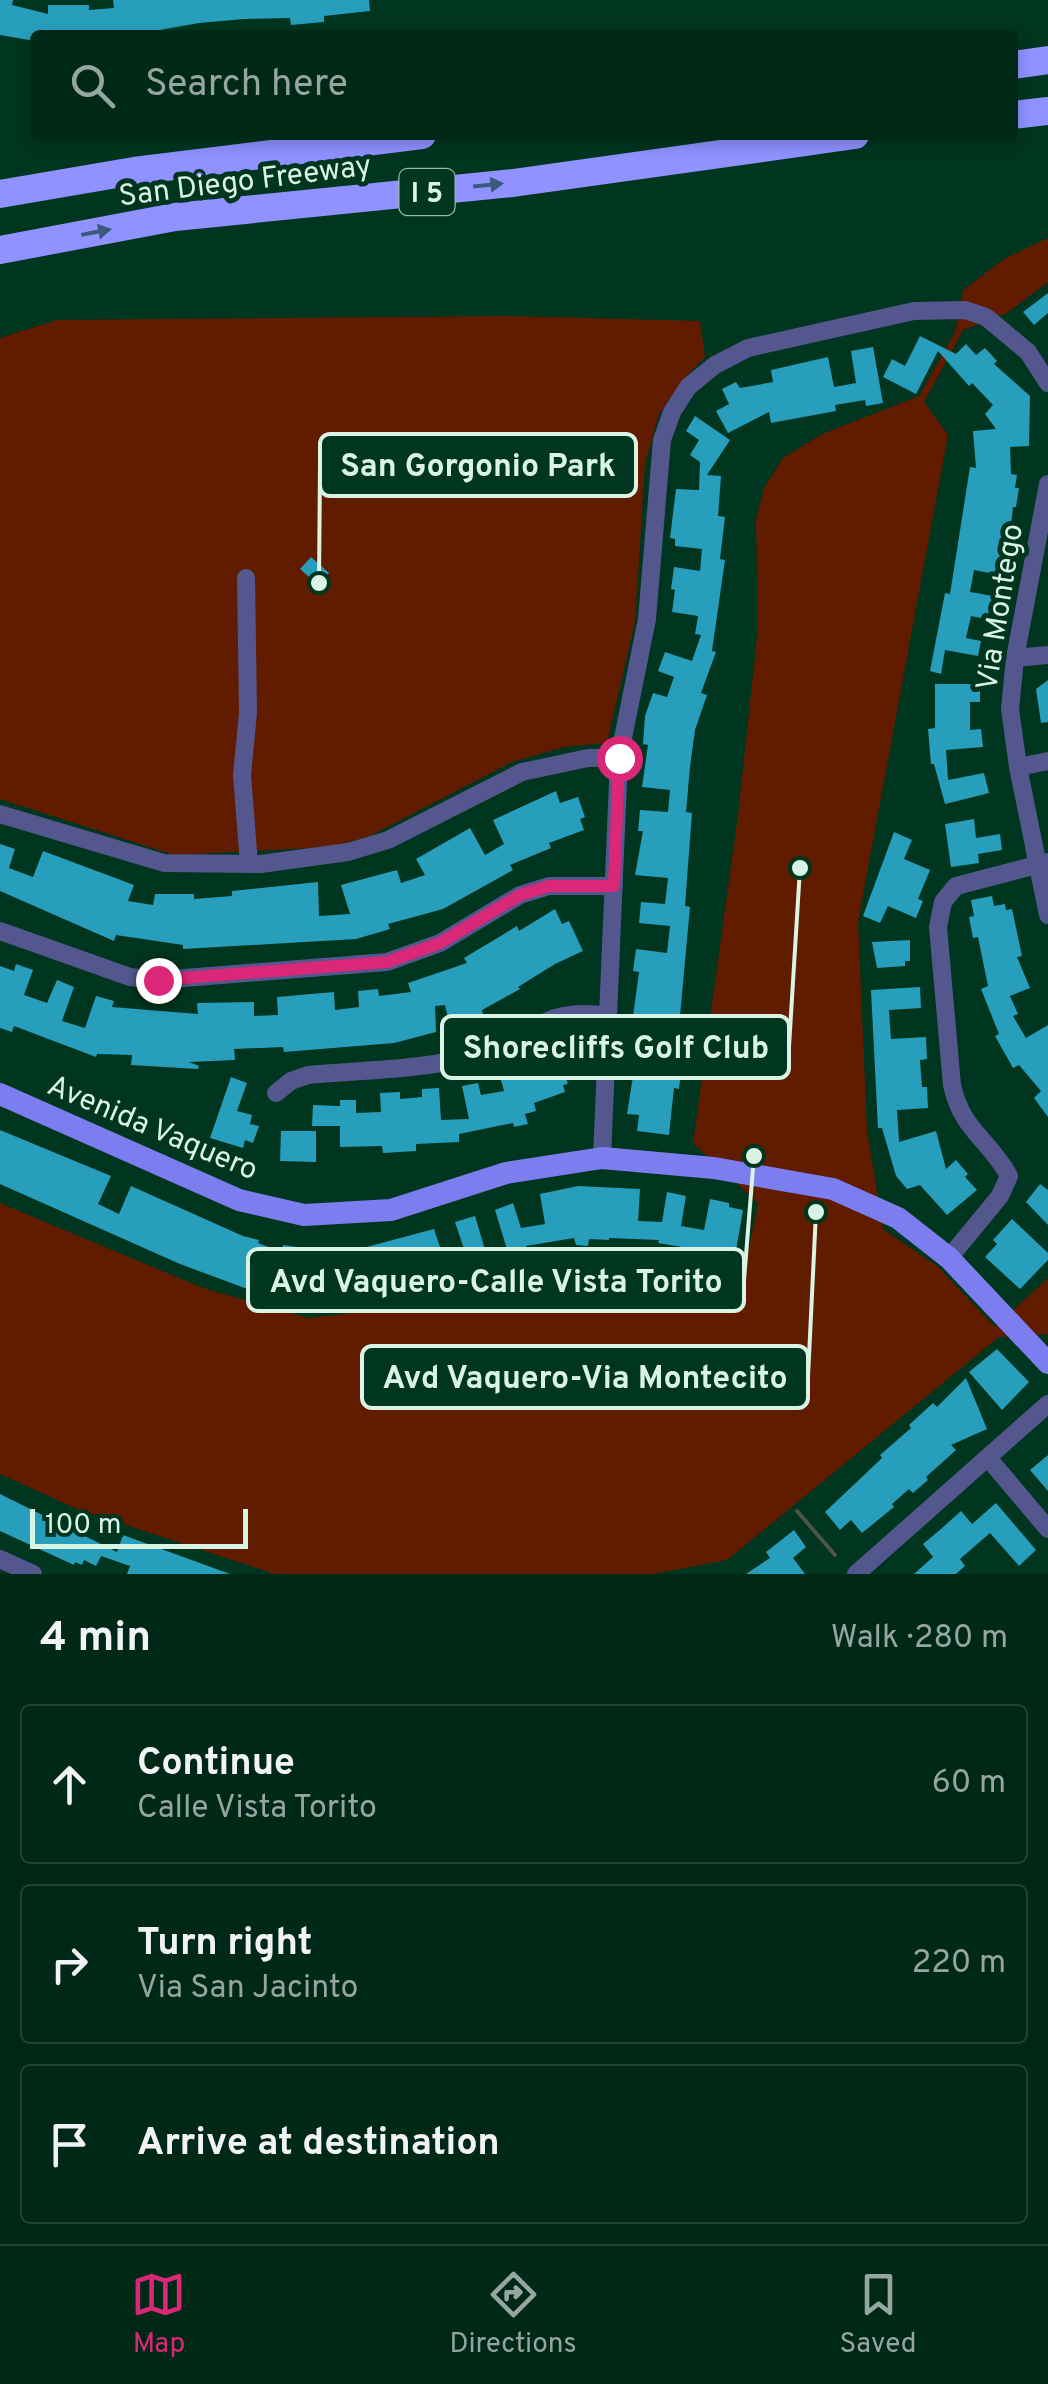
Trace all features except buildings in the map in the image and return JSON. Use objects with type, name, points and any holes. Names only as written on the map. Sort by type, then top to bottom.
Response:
[{"type":"highway","points":[[1018,64],[1048,60]]},
{"type":"highway","points":[[1018,113],[1048,110]]},
{"type":"highway","name":"San Diego Freeway","points":[[0,194],[134,171],[382,140]]},
{"type":"highway","name":"San Diego Freeway","points":[[0,250],[175,218],[513,183],[819,140]]},
{"type":"main road","name":"Avenida Vaquero","points":[[0,1094],[239,1200],[304,1215],[391,1210],[506,1173],[602,1158],[714,1168],[833,1189],[898,1218],[949,1258],[1048,1364]]},
{"type":"street","points":[[602,1158],[619,758],[648,619],[662,440],[672,412],[688,386],[716,364],[748,348],[914,311],[965,310],[986,317],[1028,352],[1048,383]]},
{"type":"street","name":"Via Montego","points":[[1048,484],[1042,548],[1016,658],[1010,708],[1018,767],[1043,863],[1048,915]]},
{"type":"street","points":[[246,578],[248,713],[242,775],[248,864]]},
{"type":"street","points":[[1016,658],[1048,655]]},
{"type":"street","points":[[0,814],[164,863],[248,864],[348,852],[388,840],[522,772],[588,758],[619,758]]},
{"type":"street","points":[[1018,767],[1048,761]]},
{"type":"street","points":[[949,1258],[1000,1196],[1009,1176],[1002,1162],[956,1108],[938,928],[944,902],[956,886],[1043,863]]},
{"type":"street","points":[[0,931],[130,977],[158,980],[387,962],[440,943],[520,895],[549,886],[614,886]]},
{"type":"street","points":[[276,1093],[308,1075],[434,1064],[482,1054],[556,1015],[608,1016]]},
{"type":"street","points":[[856,1574],[1048,1404]]},
{"type":"street","points":[[988,1458],[1048,1528]]},
{"type":"street","points":[[0,1558],[34,1574]]},
{"type":"shaded area","points":[[1048,238],[1048,282],[1007,313],[963,330],[924,402],[948,435],[858,922],[867,1131],[883,1229],[937,1266],[995,1327],[1048,1278],[1048,1334],[999,1337],[727,1560],[654,1574],[275,1574],[77,1509],[0,1474],[0,1203],[203,1288],[308,1318],[439,1303],[541,1264],[583,1259],[743,1278],[758,1203],[693,1143],[738,815],[758,628],[756,519],[764,488],[783,458],[822,434],[919,396],[955,332],[963,290],[1004,259]]},
{"type":"shaded area","points":[[509,316],[700,321],[705,357],[682,381],[658,416],[645,465],[635,622],[607,743],[564,747],[512,762],[370,836],[331,847],[174,855],[0,799],[0,338],[57,320]]},
{"type":"waterway","points":[[797,1511],[835,1555]]},
{"type":"place","name":"San Gorgonio Park","points":[[319,583]]},
{"type":"place","name":"Shorecliffs Golf Club","points":[[800,868]]},
{"type":"place","name":"Avd Vaquero-Calle Vista Torito","points":[[754,1156]]},
{"type":"place","name":"Avd Vaquero-Via Montecito","points":[[816,1212]]},
{"type":"route","points":[[158,980],[387,962],[440,943],[520,895],[549,886],[614,886],[619,758]]}]
